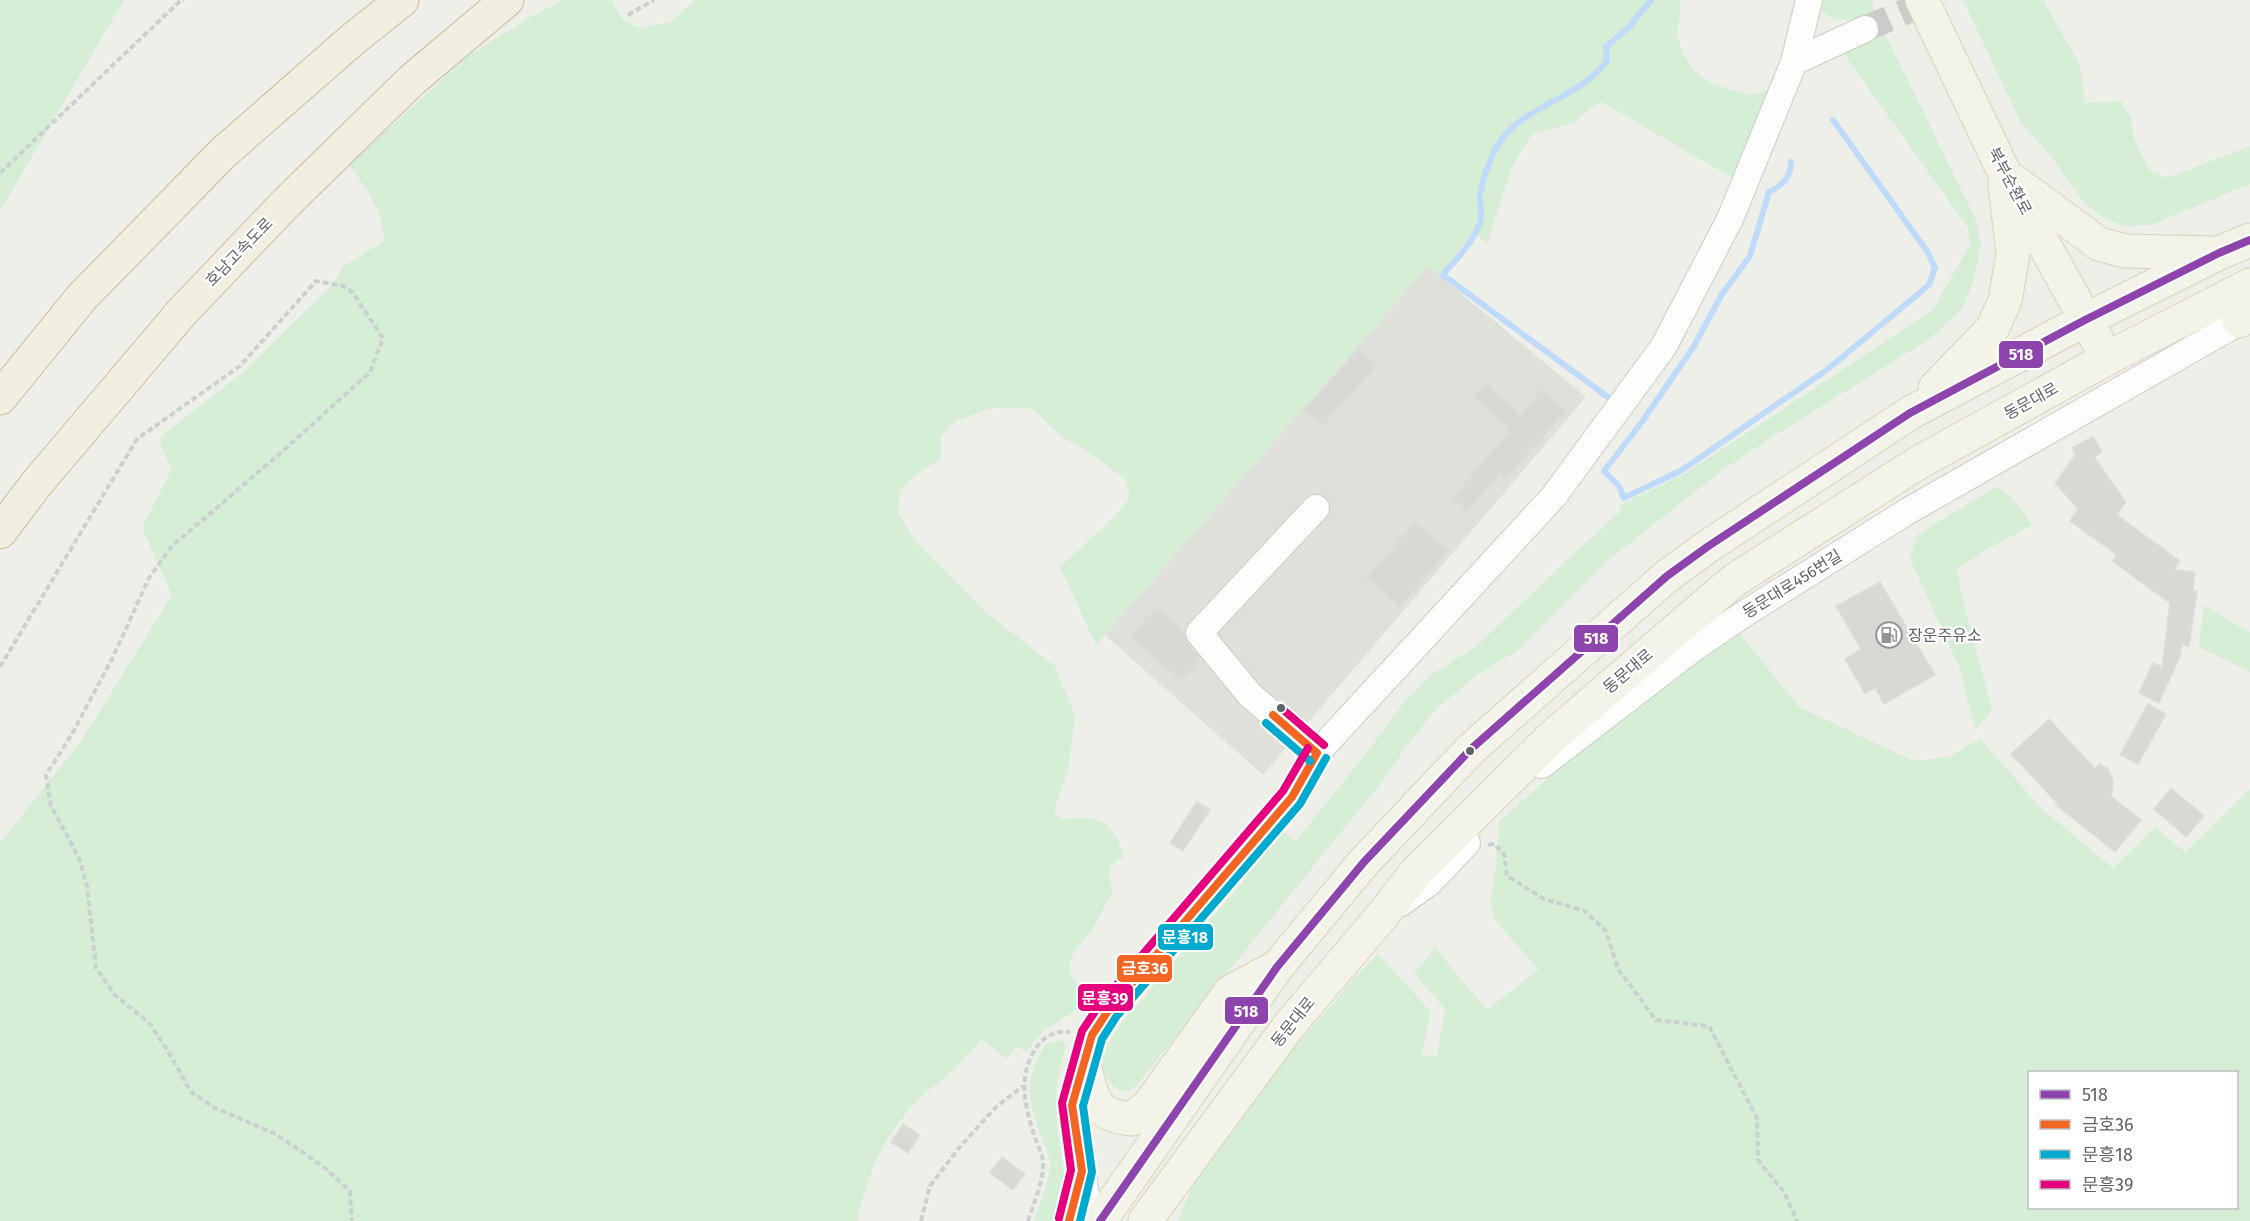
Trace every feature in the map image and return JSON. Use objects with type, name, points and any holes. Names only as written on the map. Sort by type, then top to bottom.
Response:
[{"type":"highway","points":[[0,398],[82,297],[223,153],[352,40],[402,0]]},
{"type":"highway","name":"호남고속도로","points":[[0,532],[38,483],[183,312],[263,227],[412,80],[507,0]]},
{"type":"main road","name":"북부순환로","points":[[1922,0],[2004,174],[2108,358]]},
{"type":"main road","points":[[2004,174],[2099,244],[2125,250],[2219,253]]},
{"type":"main road","points":[[1910,413],[1992,329],[2005,301],[2013,255],[2004,174]]},
{"type":"main road","points":[[1100,1221],[1277,967],[1364,862],[1471,749],[1675,570],[1910,413],[2085,320],[2219,253],[2250,240]]},
{"type":"main road","name":"동문대로","points":[[1145,1221],[1291,1023],[1417,871],[1554,735],[1736,579],[1918,464],[2108,358],[2250,285]]},
{"type":"main road","points":[[1088,1050],[1095,1104],[1114,1117],[1132,1119],[1149,1105],[1230,992],[1277,967]]},
{"type":"main road","points":[[1166,1221],[1175,1179]]},
{"type":"street","points":[[1090,1221],[1072,1105],[1088,1050],[1108,1011],[1292,797],[1317,753],[1554,496],[1664,346],[1730,219],[1794,62],[1809,0]]},
{"type":"street","points":[[1794,62],[1865,29]]},
{"type":"street","name":"동문대로456번길","points":[[1381,917],[1429,883],[1534,771],[1694,648],[1908,511],[2246,317]]},
{"type":"street","points":[[1316,508],[1198,633],[1250,695],[1317,753]]},
{"type":"street","points":[[1070,1221],[1082,1171]]},
{"type":"path","points":[[0,173],[180,1],[184,0]]},
{"type":"path","points":[[628,15],[654,0]]},
{"type":"path","points":[[0,667],[137,439],[240,366],[316,281],[343,286],[352,292],[383,338],[370,372],[283,451],[172,546],[149,578],[113,657],[72,734],[46,775],[51,807],[79,858],[87,886],[96,968],[114,995],[149,1023],[191,1092],[213,1107],[276,1134],[325,1168],[350,1191],[352,1221]]},
{"type":"path","points":[[1460,850],[1494,844],[1504,854],[1507,876],[1544,899],[1585,911],[1606,931],[1618,969],[1656,1020],[1709,1026],[1757,1118],[1758,1160],[1784,1191],[1797,1221]]},
{"type":"path","points":[[1028,1221],[1044,1162],[1028,1115],[1023,1086],[1031,1055],[1042,1039],[1062,1030],[1088,1050]]},
{"type":"path","points":[[921,1221],[930,1186],[959,1148],[996,1107],[1023,1086]]},
{"type":"shaded area","points":[[1428,266],[1586,397],[1263,775],[1105,635]]},
{"type":"green space","points":[[0,0],[124,0],[0,211]]},
{"type":"green space","points":[[564,0],[611,0],[623,20],[640,28],[670,22],[695,0],[1681,0],[1677,36],[1683,54],[1693,69],[1710,83],[1749,95],[1771,90],[1736,180],[1600,101],[1573,123],[1532,134],[1512,167],[1487,243],[1473,232],[1440,276],[1428,266],[1096,645],[1060,567],[1117,514],[1130,497],[1125,479],[1084,449],[1064,439],[1033,409],[1007,407],[988,409],[956,421],[941,436],[941,459],[912,477],[900,491],[898,513],[915,541],[984,611],[1055,666],[1075,716],[1068,771],[1054,810],[1061,819],[1086,818],[1103,822],[1115,834],[1124,857],[1111,865],[1109,877],[1113,893],[1093,927],[1075,951],[1070,964],[1073,979],[1094,999],[1044,1030],[1026,1052],[1017,1046],[1007,1059],[981,1039],[953,1070],[918,1100],[886,1141],[866,1187],[857,1221],[0,1221],[0,843],[82,740],[172,595],[142,528],[171,471],[159,438],[242,373],[330,287],[344,266],[384,241],[377,209],[348,163],[468,56],[529,18]]},
{"type":"green space","points":[[1818,0],[1871,0],[1883,30],[1975,218],[1981,243],[1974,280],[1962,309],[1929,339],[1720,472],[1612,557],[1520,649],[1478,674],[1436,709],[1388,774],[1135,1087],[1123,1092],[1106,1078],[1103,1070],[1105,1053],[1119,1026],[1231,896],[1282,830],[1295,842],[1405,701],[1434,673],[1478,645],[1619,513],[1621,505],[1686,473],[1933,310],[1970,244],[1968,228],[1842,51],[1864,17],[1849,20],[1836,19],[1826,14]]},
{"type":"green space","points":[[1963,0],[2043,0],[2080,65],[2085,103],[2121,101],[2131,119],[2133,136],[2149,170],[2167,178],[2250,146],[2250,184],[2151,225],[2124,226],[2103,217],[2086,205],[2051,156],[2021,123]]},
{"type":"green space","points":[[1997,486],[2014,500],[2032,525],[1984,551],[1957,569],[1992,710],[1976,730],[1960,669],[1910,559],[1917,535]]},
{"type":"green space","points":[[2204,605],[2250,633],[2250,672],[2199,647]]},
{"type":"green space","points":[[1737,630],[1799,707],[1914,761],[1949,757],[1980,739],[2042,809],[2113,868],[2155,827],[2185,852],[2250,789],[2250,1221],[1178,1221],[1191,1189],[1210,1154],[1244,1106],[1378,954],[1431,1012],[1421,1055],[1437,1056],[1445,1009],[1414,974],[1435,948],[1487,1010],[1539,969],[1495,921],[1490,902],[1496,867],[1499,822],[1557,770]]},
{"type":"green space","points":[[1062,1040],[1066,1047],[1057,1081],[1056,1114],[1065,1182],[1057,1221],[1034,1221],[1046,1185],[1050,1163],[1033,1111],[1031,1078],[1046,1044]]},
{"type":"building","points":[[1358,349],[1377,365],[1323,426],[1304,410]]},
{"type":"building","points":[[1486,383],[1520,414],[1542,389],[1567,410],[1506,478],[1500,473],[1467,511],[1452,498],[1508,432],[1506,430],[1508,428],[1473,397]]},
{"type":"building","points":[[2093,436],[2102,452],[2094,457],[2126,502],[2117,515],[2180,561],[2174,570],[2195,572],[2193,591],[2197,591],[2189,646],[2182,645],[2180,656],[2159,703],[2139,693],[2153,663],[2162,667],[2170,603],[2112,561],[2117,555],[2070,521],[2078,509],[2055,483],[2076,454],[2072,448]]},
{"type":"building","points":[[1415,522],[1449,551],[1400,607],[1366,578]]},
{"type":"building","points":[[1880,582],[1935,675],[1884,704],[1875,688],[1865,694],[1845,659],[1861,649],[1836,606]]},
{"type":"building","points":[[1156,607],[1184,632],[1187,642],[1201,659],[1181,681],[1130,636]]},
{"type":"building","points":[[2148,704],[2166,714],[2138,764],[2120,755]]},
{"type":"building","points":[[2049,719],[2095,769],[2100,764],[2108,769],[2113,781],[2111,796],[2141,820],[2115,852],[2056,805],[2058,804],[2011,754]]},
{"type":"building","points":[[2171,788],[2204,816],[2186,837],[2154,809]]},
{"type":"building","points":[[1197,801],[1210,810],[1183,851],[1170,843]]},
{"type":"building","points":[[903,1124],[920,1135],[908,1153],[891,1142]]},
{"type":"building","points":[[1002,1157],[1025,1174],[1013,1190],[990,1173]]},
{"type":"waterway","points":[[1613,401],[1443,275],[1479,226],[1480,195],[1483,182],[1501,140],[1525,118],[1595,74],[1607,61],[1606,47],[1629,27],[1651,0]]},
{"type":"waterway","points":[[1791,162],[1785,180],[1769,192],[1750,256],[1722,294],[1694,346],[1642,422],[1604,471],[1619,486],[1624,498],[1682,470],[1828,369],[1929,285],[1935,268],[1927,251],[1833,120]]},
{"type":"tunnel","points":[[1865,29],[1932,0]]},
{"type":"transit line","name":"518","points":[[1100,1221],[1277,967],[1364,862],[1471,749],[1667,576],[1707,547],[1910,413],[2085,320],[2219,253],[2250,240]]},
{"type":"transit line","name":"문흥39","points":[[1280,707],[1324,745]]},
{"type":"transit line","name":"금호36","points":[[1273,715],[1317,753]]},
{"type":"transit line","name":"문흥18","points":[[1266,723],[1310,761]]},
{"type":"transit line","name":"문흥39","points":[[1059,1218],[1071,1170],[1062,1103],[1082,1031],[1100,1004],[1283,791],[1308,748]]},
{"type":"transit line","name":"금호36","points":[[1069,1221],[1082,1171],[1072,1105],[1092,1035],[1108,1011],[1292,797],[1317,753]]},
{"type":"transit line","name":"문흥18","points":[[1080,1221],[1092,1172],[1083,1106],[1102,1039],[1116,1017],[1300,804],[1326,758]]},
{"type":"place","name":"장운주유소","points":[[1889,635]]}]
